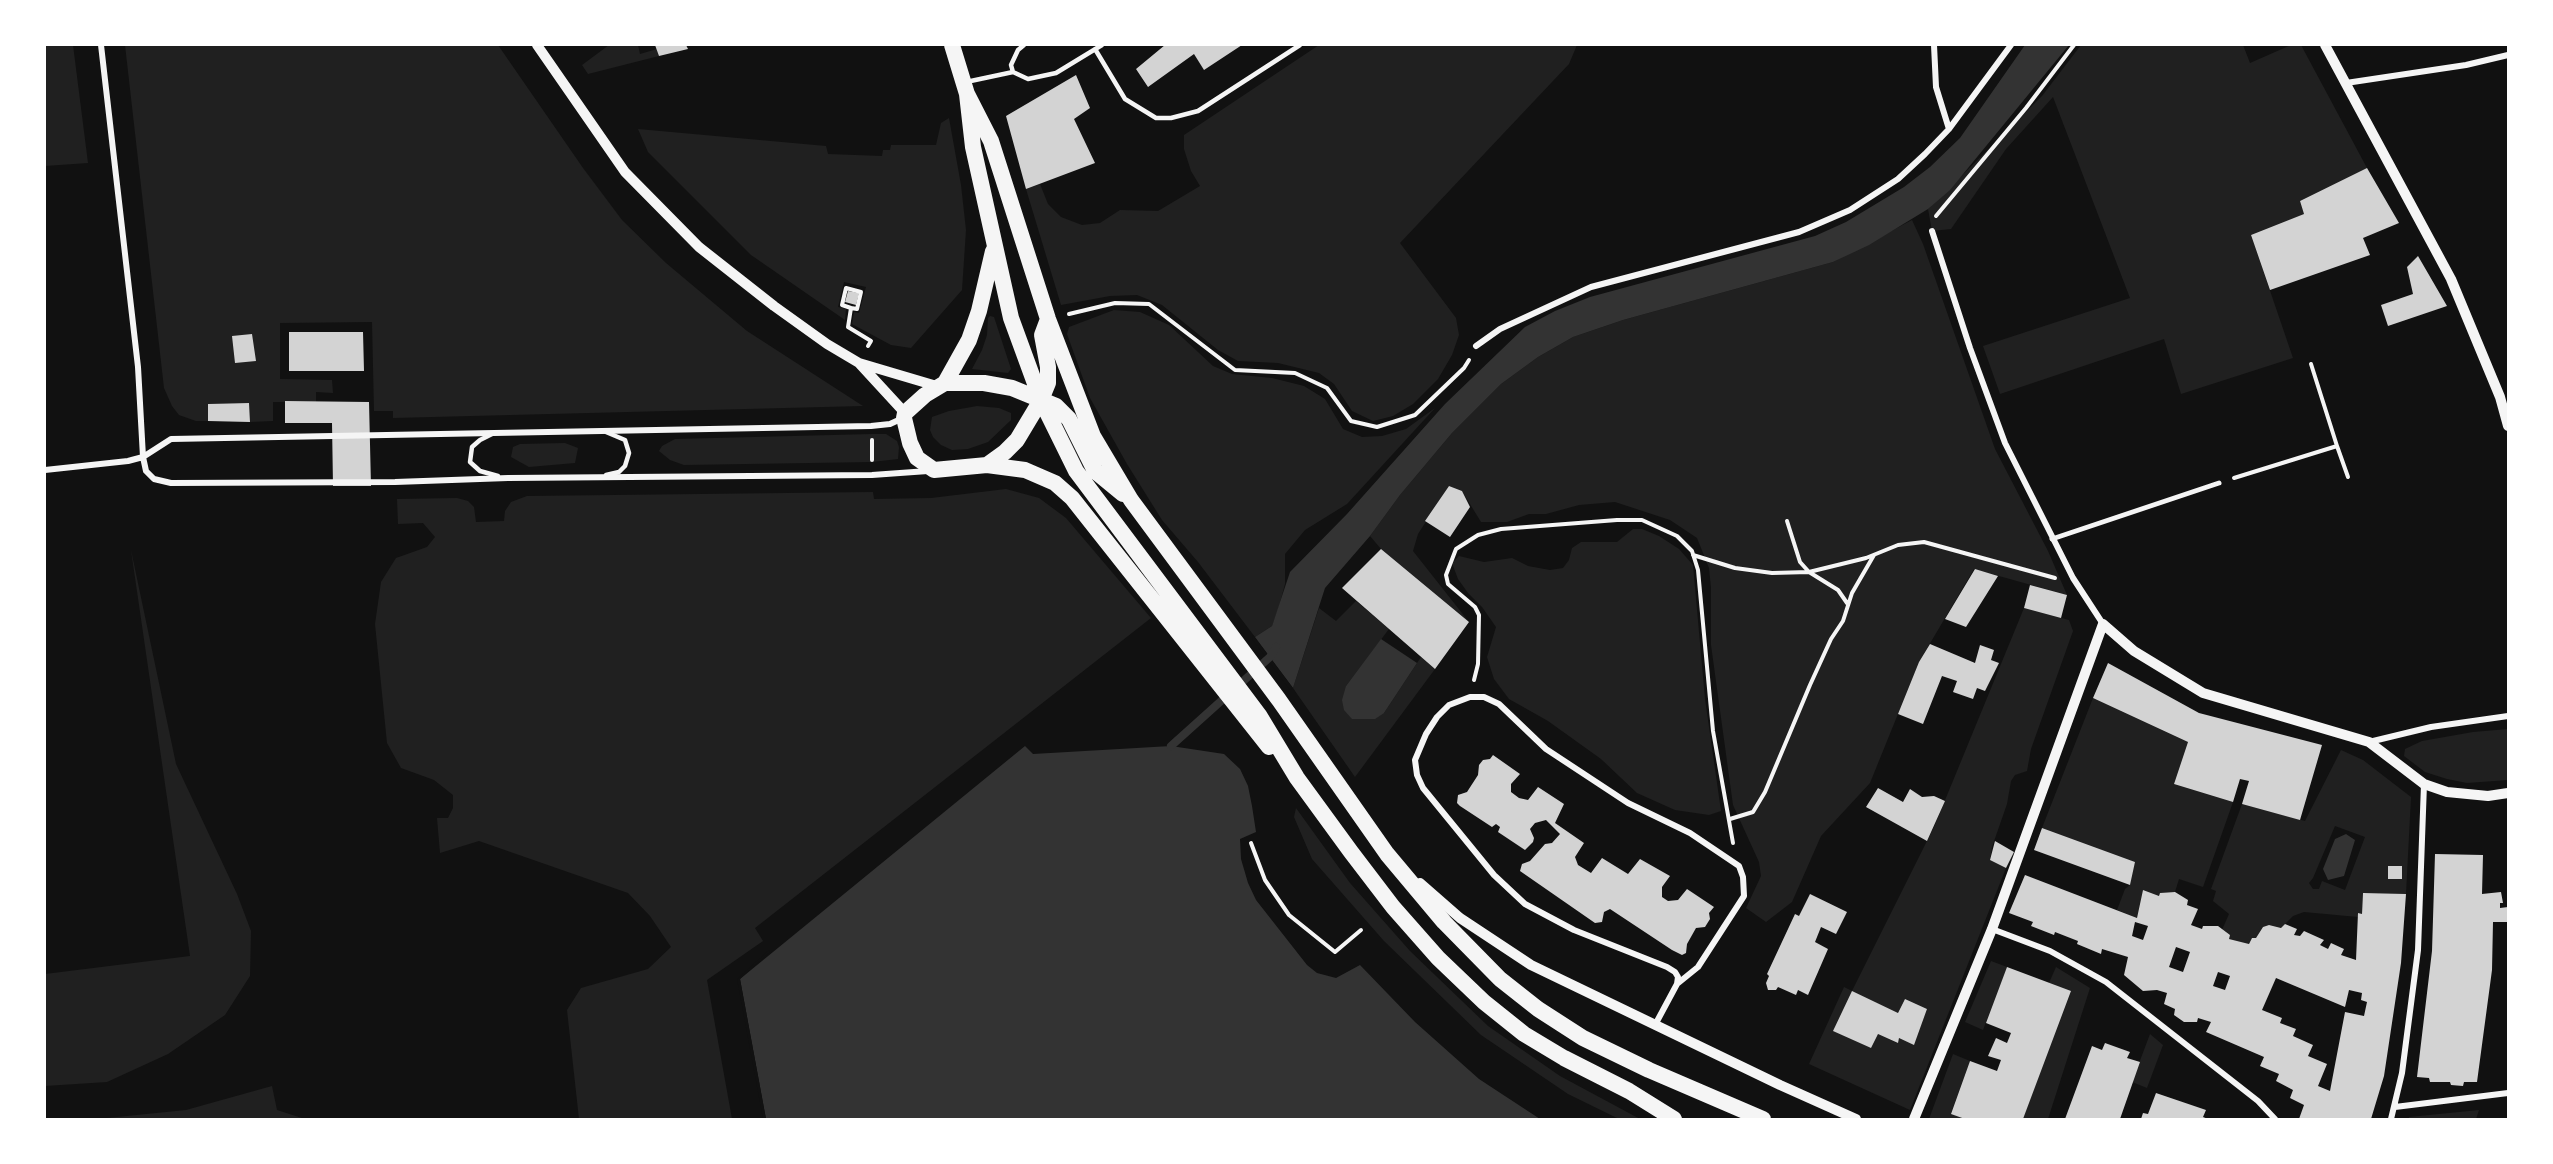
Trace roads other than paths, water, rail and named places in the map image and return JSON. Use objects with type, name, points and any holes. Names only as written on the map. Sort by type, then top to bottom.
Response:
[{"type":"highway","points":[[952,45],[965,88],[973,147],[1011,318],[1041,400],[1076,471],[1156,593]]},
{"type":"highway","points":[[965,88],[991,141],[1048,319],[1093,436],[1131,500],[1279,700],[1387,854],[1444,922],[1500,979],[1538,1008],[1583,1038],[1679,1084],[1763,1119]]},
{"type":"highway","points":[[994,247],[979,311],[969,340],[942,385],[925,395],[905,416],[910,443],[917,458],[934,471],[987,465],[1024,470],[1054,483],[1072,498],[1156,593],[1254,719],[1394,907],[1438,958],[1484,1002],[1524,1034],[1674,1119]]},
{"type":"highway","points":[[987,465],[1017,440],[1041,400],[1048,383],[1048,367],[1042,335],[1048,319]]},
{"type":"highway","points":[[942,385],[997,384],[1056,406],[1069,419],[1095,471],[1131,500]]},
{"type":"street","points":[[101,45],[138,367],[143,456],[146,471],[154,479],[171,483],[395,482],[508,478],[872,476],[934,471]]},
{"type":"street","points":[[537,45],[625,172],[699,247],[774,306],[827,344],[859,363],[942,385]]},
{"type":"street","points":[[1934,45],[1936,87],[1948,129]]},
{"type":"street","points":[[1476,346],[1500,329],[1591,287],[1799,232],[1850,210],[1898,179],[1948,129],[2011,45]]},
{"type":"street","points":[[2325,45],[2451,279],[2495,386],[2508,426]]},
{"type":"street","points":[[2346,83],[2466,65],[2508,55]]},
{"type":"street","points":[[1932,231],[2004,443],[2073,578],[2103,624],[2134,651],[2203,693],[2369,742],[2386,752],[2424,784],[2447,792],[2488,796],[2508,793]]},
{"type":"street","points":[[45,470],[128,460],[143,456],[171,439],[871,426],[890,424],[905,416],[859,363]]},
{"type":"street","points":[[2052,539],[2219,483]]},
{"type":"street","points":[[1914,1119],[1992,929],[2103,624]]},
{"type":"street","points":[[1655,1025],[1677,984],[1678,977],[1667,967],[1574,930],[1525,904],[1494,875],[1424,788],[1416,775],[1415,760],[1426,734],[1437,717],[1449,705],[1470,697],[1484,697],[1499,704],[1546,749],[1578,771],[1628,803],[1690,833],[1739,866],[1743,877],[1744,896],[1698,968],[1677,984]]},
{"type":"street","points":[[2369,742],[2431,727],[2508,717]]},
{"type":"street","points":[[2391,1119],[2395,1107],[2418,950],[2424,784]]},
{"type":"street","points":[[1387,854],[1460,918],[1531,965],[1780,1085],[1856,1118]]},
{"type":"street","points":[[1992,929],[2050,951],[2106,982],[2258,1101],[2275,1119]]},
{"type":"street","points":[[2395,1107],[2508,1093]]},
{"type":"lane","points":[[1013,72],[1011,65],[1014,57],[1024,45]]},
{"type":"lane","points":[[965,88],[1013,72],[1028,79],[1045,77],[1102,45]]},
{"type":"lane","points":[[1095,49],[1125,99],[1156,118],[1171,118],[1198,111],[1300,45]]},
{"type":"lane","points":[[589,479],[619,472],[628,460],[628,447],[625,440],[598,430]]},
{"type":"lane","points":[[497,432],[480,440],[472,447],[470,462],[480,471],[508,478]]},
{"type":"waterway","points":[[1171,746],[1270,657],[1276,647]]}]
